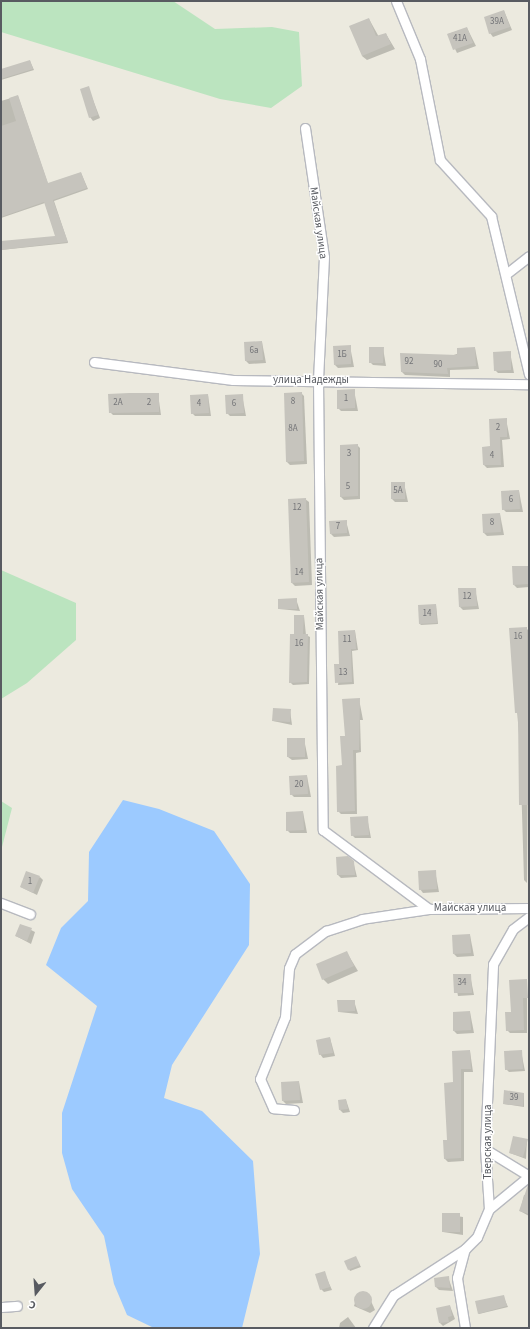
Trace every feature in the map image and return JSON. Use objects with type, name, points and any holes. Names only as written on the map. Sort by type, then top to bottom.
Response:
[{"type":"street","points":[[396,1],[420,59],[440,160],[491,216],[529,374]]},
{"type":"street","name":"Майская улица","points":[[305,128],[324,257],[318,379],[323,830],[429,908],[529,908]]},
{"type":"street","points":[[506,274],[529,256]]},
{"type":"street","name":"улица Надежды","points":[[94,362],[233,380],[318,379],[529,384]]},
{"type":"street","points":[[1,903],[30,914]]},
{"type":"street","points":[[294,1110],[273,1108],[260,1080],[285,1017],[289,968],[295,954],[326,931],[362,919],[429,908]]},
{"type":"street","name":"Тверская улица","points":[[373,1328],[394,1295],[465,1249],[477,1237],[489,1209],[486,1149],[493,964],[513,929],[529,916]]},
{"type":"street","points":[[486,1149],[529,1176],[489,1209]]},
{"type":"street","points":[[464,1328],[457,1278],[465,1249]]},
{"type":"street","points":[[1,1306],[17,1306]]},
{"type":"green space","points":[[1,1],[173,1],[215,29],[272,27],[299,32],[302,86],[271,108],[220,99],[1,32]]},
{"type":"green space","points":[[1,570],[76,603],[76,640],[27,683],[1,699]]},
{"type":"green space","points":[[1,801],[12,808],[2,847],[1,847]]},
{"type":"water","points":[[123,800],[159,809],[214,831],[250,884],[249,945],[172,1065],[164,1098],[202,1111],[253,1161],[260,1254],[242,1328],[154,1328],[127,1315],[114,1284],[104,1236],[72,1189],[62,1153],[62,1113],[97,1006],[46,965],[61,928],[88,901],[89,852]]},
{"type":"building","points":[[504,10],[510,27],[489,34],[484,17]]},
{"type":"building","points":[[369,18],[376,36],[386,33],[391,44],[362,56],[349,26]]},
{"type":"building","points":[[467,27],[473,43],[453,50],[447,34]]},
{"type":"building","points":[[30,60],[33,69],[1,79],[1,69]]},
{"type":"building","points":[[89,86],[98,115],[89,118],[80,89]]},
{"type":"building","points":[[18,95],[48,183],[81,172],[87,188],[53,200],[68,242],[1,250],[1,241],[55,236],[44,202],[1,217],[1,126],[16,121],[9,98]]},
{"type":"building","points":[[262,341],[263,360],[245,361],[244,342]]},
{"type":"building","points":[[351,345],[351,364],[334,365],[333,346]]},
{"type":"building","points":[[369,347],[384,347],[383,363],[369,363]]},
{"type":"building","points":[[475,347],[476,366],[447,368],[448,374],[401,372],[400,353],[457,355],[457,348]]},
{"type":"building","points":[[511,351],[511,370],[494,371],[493,352]]},
{"type":"building","points":[[355,389],[355,408],[337,409],[337,390]]},
{"type":"building","points":[[302,392],[304,461],[286,462],[284,393]]},
{"type":"building","points":[[159,393],[159,412],[109,413],[108,394]]},
{"type":"building","points":[[208,394],[209,413],[191,414],[190,395]]},
{"type":"building","points":[[243,394],[244,413],[226,414],[225,395]]},
{"type":"building","points":[[507,418],[507,437],[500,437],[501,465],[483,465],[482,447],[490,446],[489,419]]},
{"type":"building","points":[[358,444],[358,496],[340,497],[340,445]]},
{"type":"building","points":[[391,482],[405,482],[405,499],[391,499]]},
{"type":"building","points":[[519,490],[520,509],[502,510],[501,491]]},
{"type":"building","points":[[306,498],[309,582],[291,583],[288,499]]},
{"type":"building","points":[[500,513],[501,532],[483,533],[482,514]]},
{"type":"building","points":[[347,520],[347,533],[330,534],[329,521]]},
{"type":"building","points":[[512,566],[529,566],[529,584],[513,585]]},
{"type":"building","points":[[458,588],[476,588],[477,606],[459,607]]},
{"type":"building","points":[[297,598],[297,609],[278,609],[278,599]]},
{"type":"building","points":[[436,604],[437,623],[419,624],[418,605]]},
{"type":"building","points":[[294,615],[304,615],[303,634],[308,634],[307,682],[289,683],[290,634],[294,634]]},
{"type":"building","points":[[527,627],[529,805],[519,805],[518,713],[515,713],[509,628]]},
{"type":"building","points":[[355,630],[356,649],[351,649],[352,682],[335,683],[334,664],[339,664],[338,631]]},
{"type":"building","points":[[360,698],[359,750],[353,750],[355,811],[337,812],[336,766],[342,765],[340,736],[345,736],[342,699]]},
{"type":"building","points":[[273,708],[291,709],[290,722],[272,721]]},
{"type":"building","points":[[287,738],[305,738],[305,757],[287,757]]},
{"type":"building","points":[[307,775],[308,794],[290,795],[289,776]]},
{"type":"building","points":[[303,811],[304,830],[286,831],[286,812]]},
{"type":"building","points":[[368,816],[369,835],[351,836],[350,817]]},
{"type":"building","points":[[348,856],[354,861],[355,875],[337,875],[336,857]]},
{"type":"building","points":[[436,870],[437,889],[419,890],[418,871]]},
{"type":"building","points":[[26,871],[40,876],[33,893],[20,887]]},
{"type":"building","points":[[20,924],[32,928],[27,941],[15,936]]},
{"type":"building","points":[[470,934],[471,953],[453,954],[452,935]]},
{"type":"building","points":[[347,951],[354,966],[322,980],[316,964]]},
{"type":"building","points":[[453,974],[471,974],[472,993],[454,993]]},
{"type":"building","points":[[527,979],[528,998],[523,998],[524,1030],[506,1031],[505,1012],[511,1012],[509,980]]},
{"type":"building","points":[[337,1000],[355,1000],[355,1011],[338,1012]]},
{"type":"building","points":[[470,1011],[471,1030],[453,1031],[453,1012]]},
{"type":"building","points":[[330,1037],[333,1053],[319,1055],[316,1040]]},
{"type":"building","points":[[470,1050],[471,1069],[461,1069],[461,1158],[444,1159],[443,1140],[447,1140],[444,1083],[453,1082],[452,1051]]},
{"type":"building","points":[[522,1050],[523,1069],[505,1070],[504,1051]]},
{"type":"building","points":[[299,1081],[300,1100],[282,1101],[281,1082]]},
{"type":"building","points":[[504,1090],[524,1093],[523,1106],[503,1104]]},
{"type":"building","points":[[346,1099],[348,1109],[339,1110],[338,1100]]},
{"type":"building","points":[[513,1136],[528,1139],[523,1157],[509,1153]]},
{"type":"building","points":[[529,1185],[529,1214],[519,1211]]},
{"type":"building","points":[[442,1213],[460,1213],[460,1232],[442,1232]]},
{"type":"building","points":[[356,1256],[360,1265],[348,1270],[344,1261]]},
{"type":"building","points":[[325,1271],[330,1287],[320,1290],[315,1274]]},
{"type":"building","points":[[449,1276],[450,1288],[435,1287],[434,1278]]},
{"type":"building","points":[[363,1291],[367,1292],[371,1296],[371,1304],[367,1308],[363,1309],[359,1308],[355,1304],[354,1300],[355,1296],[359,1292]]},
{"type":"building","points":[[504,1295],[507,1306],[478,1314],[475,1301]]},
{"type":"building","points":[[450,1305],[452,1316],[448,1317],[449,1322],[439,1323],[436,1308]]}]
